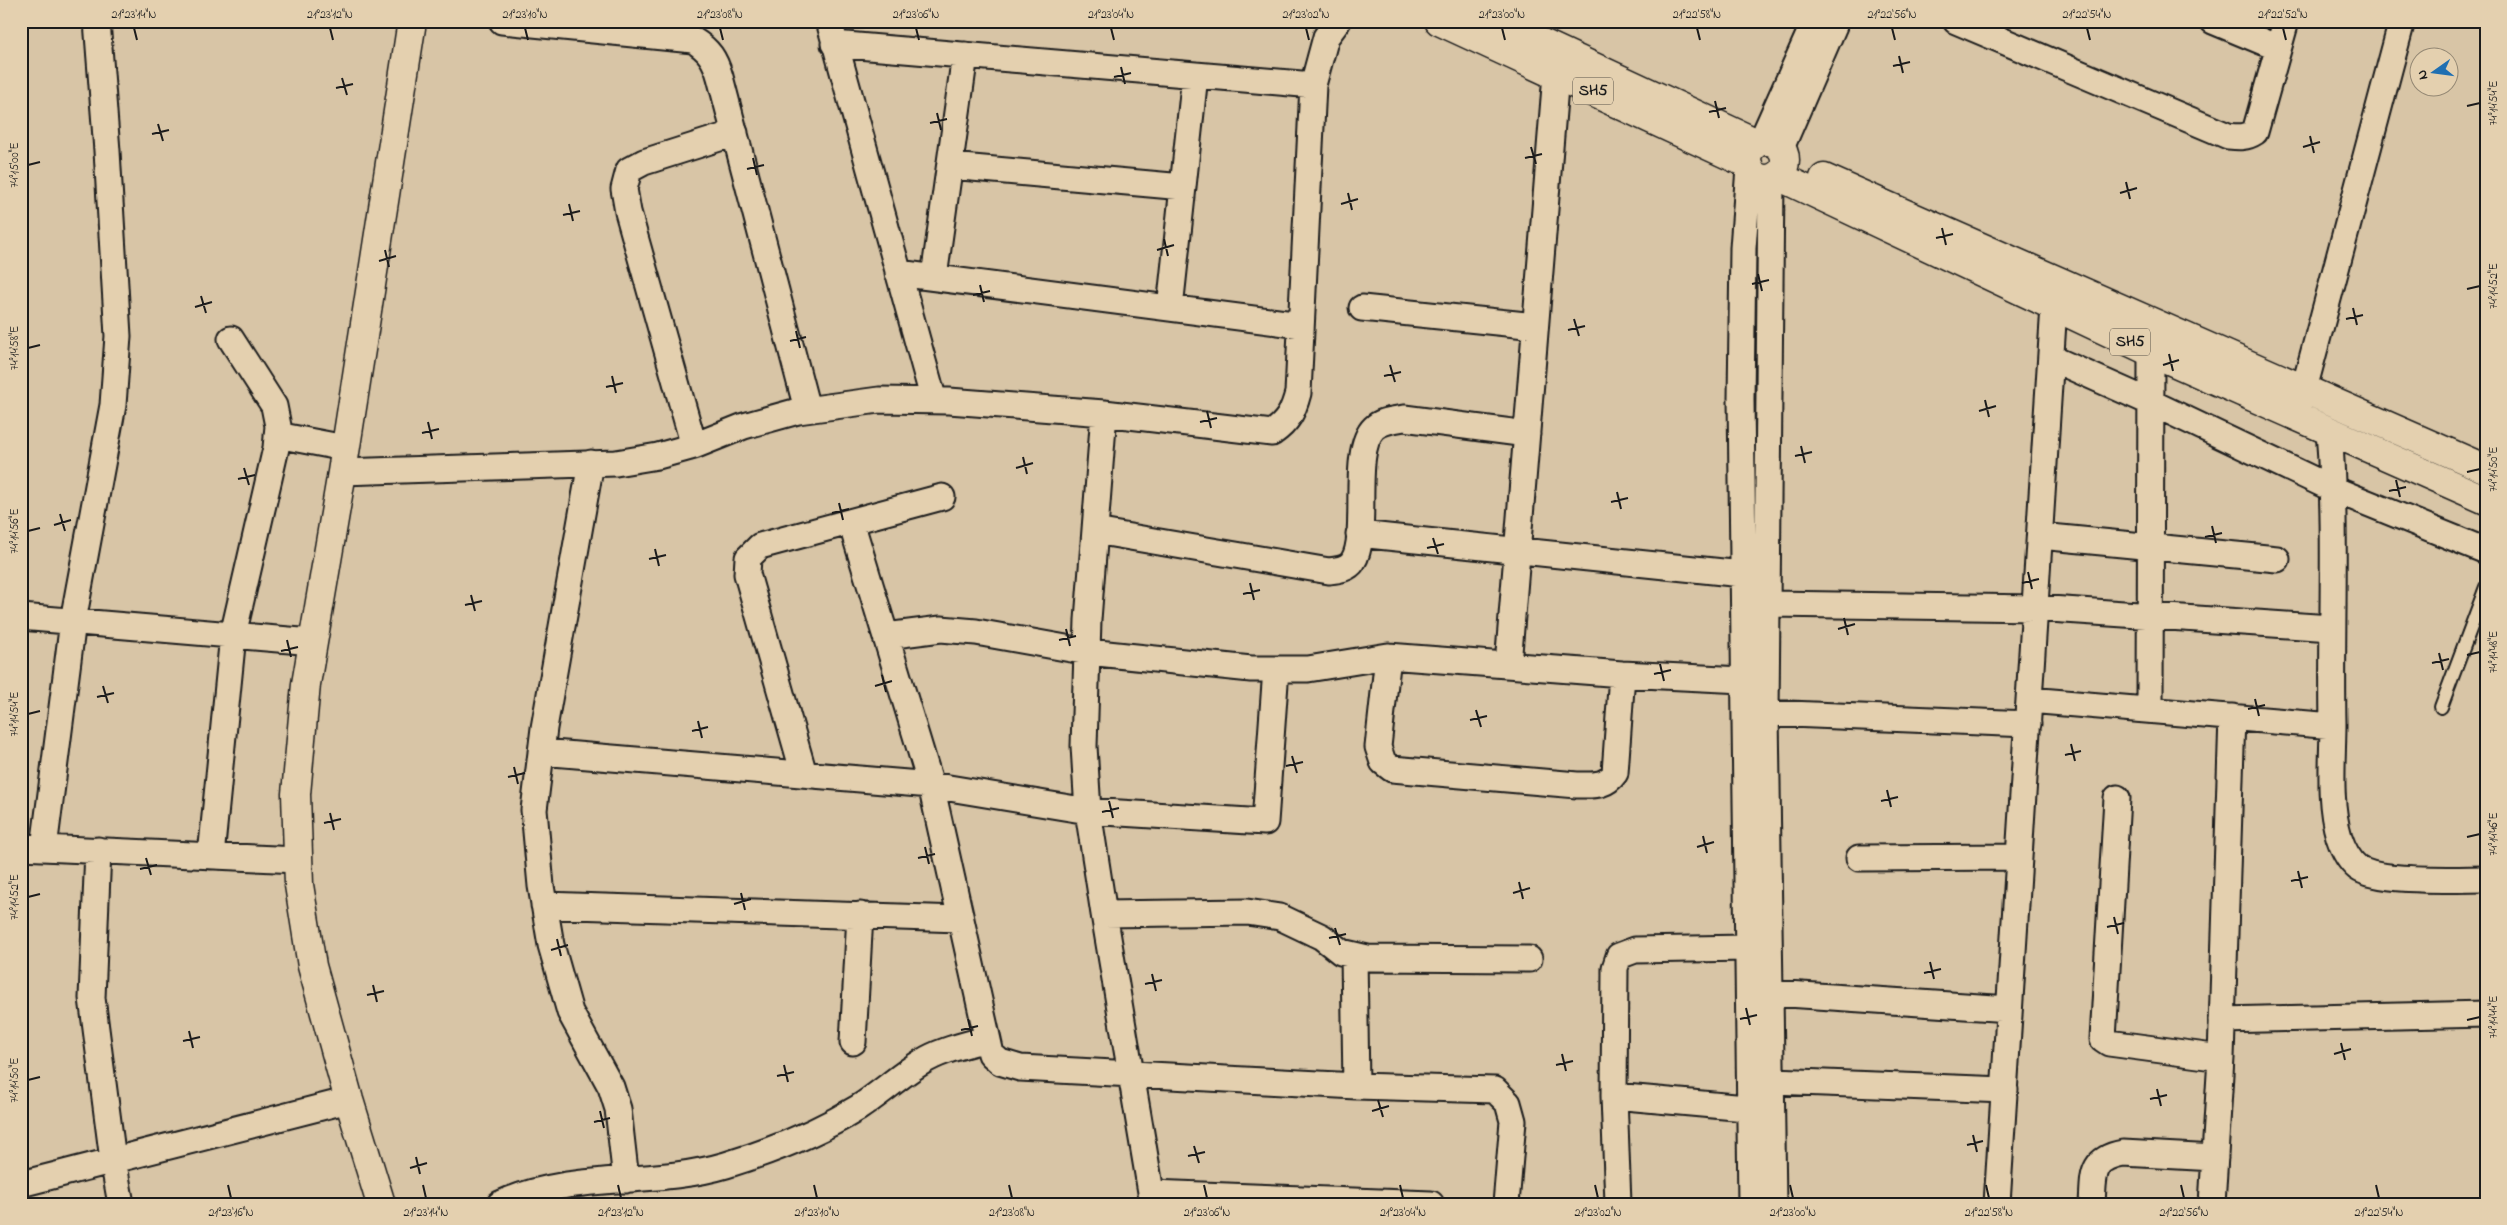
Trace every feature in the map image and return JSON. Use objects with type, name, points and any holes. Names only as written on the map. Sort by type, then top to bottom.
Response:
[{"type":"main road","points":[[381,1204],[349,1100],[312,966],[299,885],[296,794],[306,684],[344,460],[412,21]]},
{"type":"main road","name":"SH5","points":[[1439,21],[1556,74],[1766,160],[2304,389],[2486,469]]},
{"type":"main road","name":"SH5","points":[[1495,21],[2054,306],[2151,352],[2486,500]]},
{"type":"street","points":[[97,21],[118,336],[113,405],[32,847],[298,860]]},
{"type":"street","points":[[502,21],[693,40],[706,48],[715,60],[807,409]]},
{"type":"street","points":[[277,435],[344,460],[616,463],[658,456],[694,446],[744,426],[807,409],[879,400],[934,401],[1104,413],[1272,433],[1285,424],[1294,411],[1298,393],[1313,86],[1326,37],[1338,21]]},
{"type":"street","points":[[1773,1204],[1746,948],[1742,574],[1743,276],[1766,160],[1815,21]]},
{"type":"street","points":[[1750,1204],[1762,1109],[1773,1081],[1766,713],[1766,160],[1836,21]]},
{"type":"street","points":[[2214,21],[2278,48]]},
{"type":"street","points":[[1968,24],[2228,136],[2239,138],[2249,136],[2255,132],[2286,21]]},
{"type":"street","points":[[2294,416],[2304,389],[2402,21]]},
{"type":"street","points":[[934,401],[832,33],[965,55],[1313,86]]},
{"type":"street","points":[[934,277],[965,55]]},
{"type":"street","points":[[1508,665],[1556,74]]},
{"type":"street","points":[[1170,308],[1195,75]]},
{"type":"street","points":[[694,446],[628,212],[624,189],[629,170],[644,162],[735,133]]},
{"type":"street","points":[[950,166],[1183,187]]},
{"type":"street","points":[[898,273],[1301,325]]},
{"type":"street","points":[[1997,1204],[2054,306]]},
{"type":"street","points":[[1362,308],[1535,326]]},
{"type":"street","points":[[211,856],[232,635],[276,448],[277,435],[274,406],[231,339]]},
{"type":"street","points":[[2150,710],[2151,352]]},
{"type":"street","points":[[2051,358],[2152,403],[2334,489],[2486,551]]},
{"type":"street","points":[[1104,413],[1095,532],[1084,746],[1088,811],[1153,1198],[1431,1204]]},
{"type":"street","points":[[1095,532],[1329,571],[1347,567],[1354,560],[1359,534],[1360,482],[1366,444],[1374,428],[1385,422],[1404,418],[1527,434]]},
{"type":"street","points":[[2329,431],[2334,489],[2331,628],[2334,805],[2339,836],[2348,859],[2361,870],[2380,876],[2486,879]]},
{"type":"street","points":[[591,463],[541,752],[534,810],[544,905],[551,945],[570,1012],[611,1087],[618,1109],[626,1180]]},
{"type":"street","points":[[804,774],[747,574],[748,558],[760,546],[942,497]]},
{"type":"street","points":[[850,522],[931,785],[986,1038],[992,1054],[1000,1062],[1020,1068],[1132,1072],[1356,1086],[1494,1090],[1508,1103],[1513,1121],[1506,1204]]},
{"type":"street","points":[[1359,534],[1742,574]]},
{"type":"street","points":[[2040,536],[2277,559]]},
{"type":"street","points":[[1766,604],[2035,608],[2331,628]]},
{"type":"street","points":[[21,617],[313,642]]},
{"type":"street","points":[[886,636],[941,629],[985,633],[1088,652],[1251,669],[1308,669],[1388,656],[1622,674],[1743,680]]},
{"type":"street","points":[[1388,656],[1378,747],[1383,762],[1392,769],[1577,785],[1597,786],[1609,782],[1616,773],[1622,674]]},
{"type":"street","points":[[541,752],[931,785],[1088,811],[1265,822],[1276,669]]},
{"type":"street","points":[[1766,713],[2150,710],[2333,726]]},
{"type":"street","points":[[2212,1204],[2221,1058],[2232,717]]},
{"type":"street","points":[[2117,798],[2103,1039],[2109,1043],[2221,1058]]},
{"type":"street","points":[[98,850],[92,998],[113,1160],[121,1204]]},
{"type":"street","points":[[1859,858],[2019,857]]},
{"type":"street","points":[[544,905],[960,919]]},
{"type":"street","points":[[1104,914],[1247,912],[1280,917],[1322,936],[1342,952],[1367,958],[1529,959]]},
{"type":"street","points":[[853,1042],[860,915]]},
{"type":"street","points":[[1618,1204],[1614,1096],[1615,968],[1619,956],[1635,950],[1746,948]]},
{"type":"street","points":[[1354,955],[1356,1086]]},
{"type":"street","points":[[1772,993],[2009,1009]]},
{"type":"street","points":[[2222,1020],[2486,1014]]},
{"type":"street","points":[[500,1204],[517,1196],[544,1189],[671,1176],[725,1166],[786,1145],[857,1108],[923,1061],[986,1038]]},
{"type":"street","points":[[1773,1081],[2004,1090]]},
{"type":"street","points":[[1614,1096],[1762,1109]]},
{"type":"street","points":[[21,1184],[349,1100]]},
{"type":"street","points":[[2092,1204],[2094,1174],[2099,1162],[2110,1156],[2123,1153],[2215,1158]]},
{"type":"lane","points":[[2441,707],[2486,587]]}]
